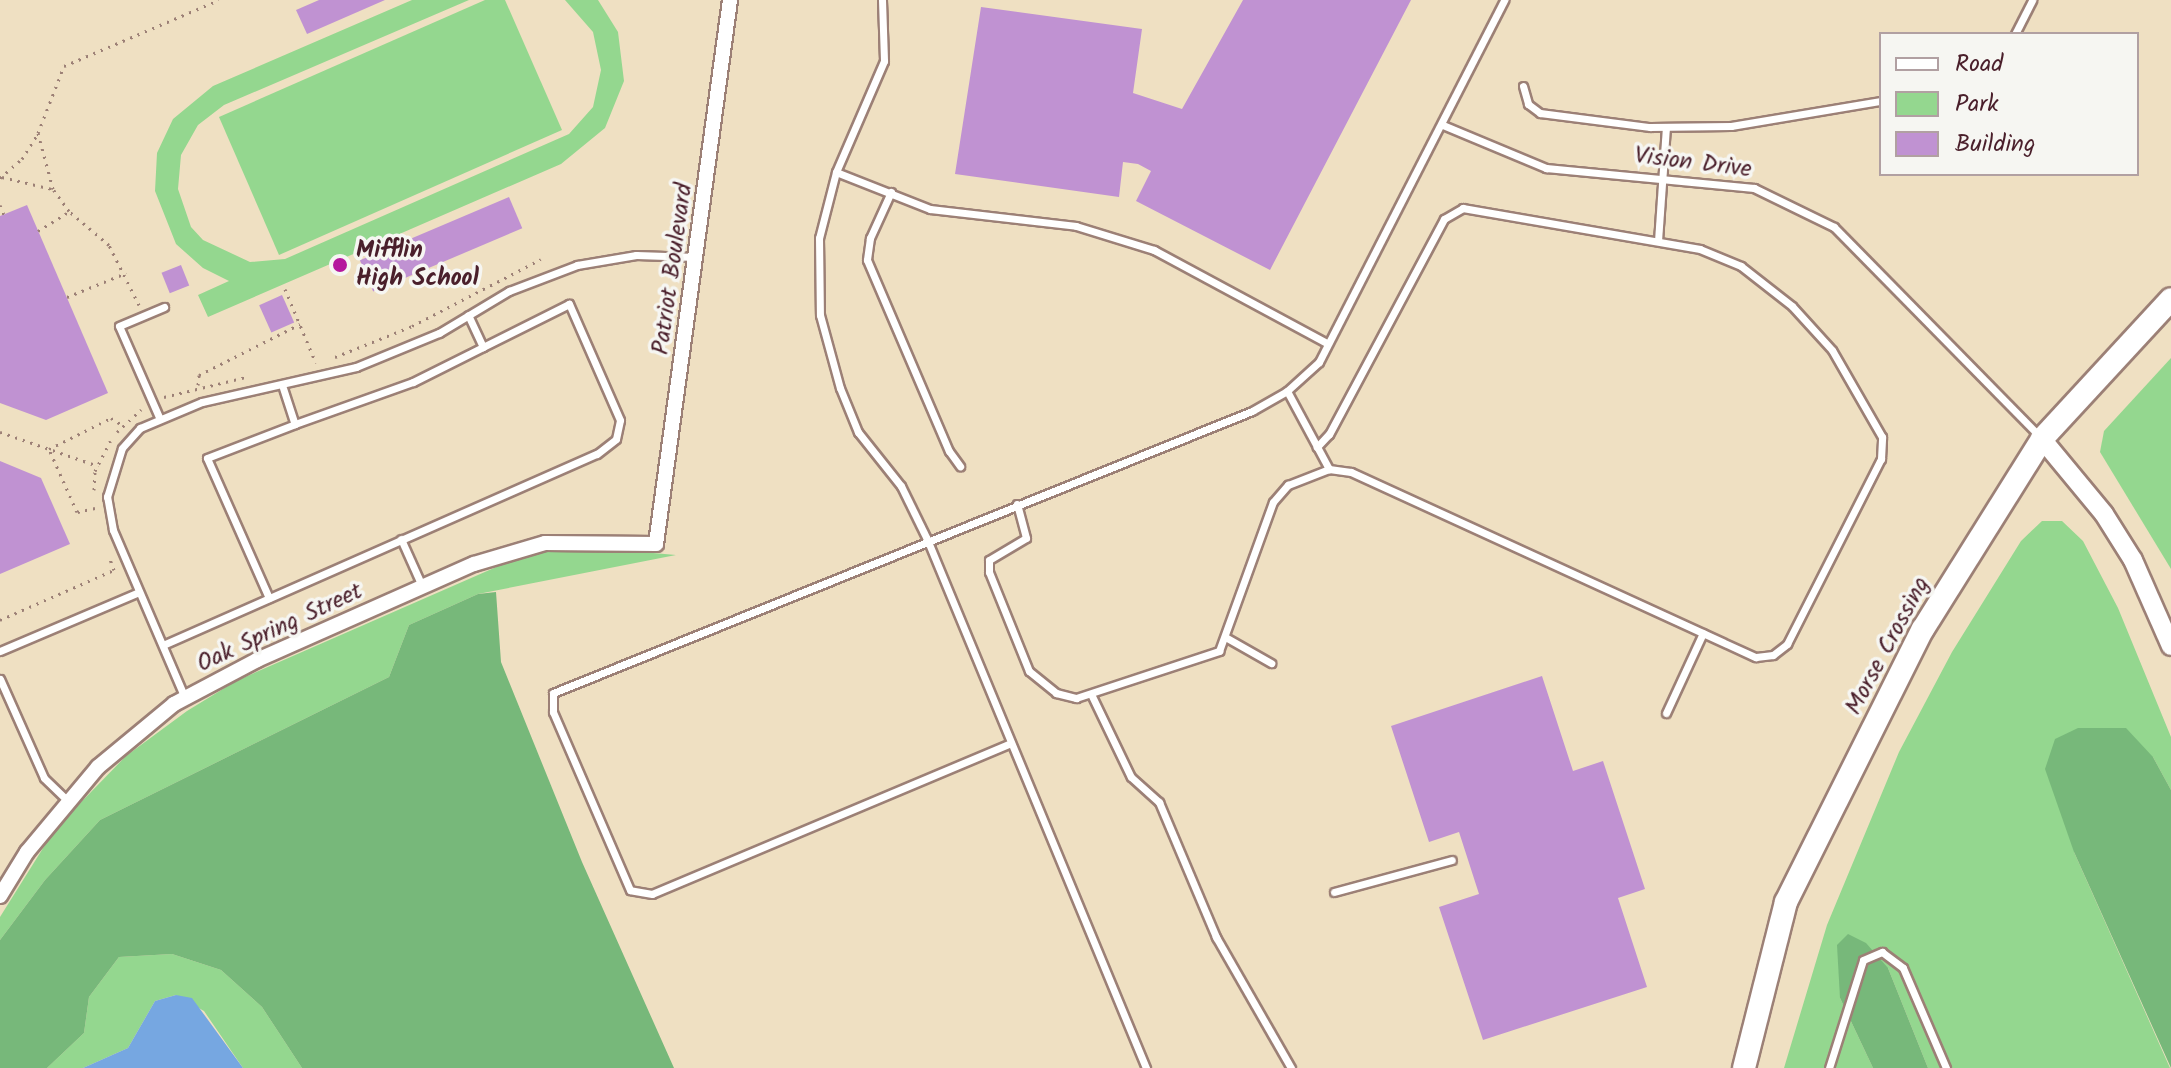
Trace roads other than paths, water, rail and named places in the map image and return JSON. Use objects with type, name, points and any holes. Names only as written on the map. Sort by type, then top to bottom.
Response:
[{"type":"main road","name":"Morse Crossing","points":[[1744,1068],[1786,902],[1923,629],[2042,439],[2171,299]]},
{"type":"street","name":"Patriot Boulevard","points":[[656,544],[730,0]]},
{"type":"street","points":[[2042,439],[2104,514],[2133,560],[2171,646]]},
{"type":"street","name":"Oak Spring Street","points":[[0,896],[98,767],[185,698],[422,586],[545,543],[656,544]]},
{"type":"lane","points":[[882,0],[884,61],[836,172],[819,238],[820,315],[858,432],[901,486],[927,539],[1146,1068]]},
{"type":"lane","points":[[1011,743],[652,894],[630,890],[553,712],[553,693],[927,539],[1252,411],[1287,391],[1319,362],[1443,125],[1504,0]]},
{"type":"lane","points":[[2016,32],[2032,0]]},
{"type":"lane","points":[[1523,86],[1528,104],[1540,113],[1666,127],[1731,126],[1879,101]]},
{"type":"lane","name":"Vision Drive","points":[[1443,125],[1546,168],[1754,188],[1834,227],[2042,439]]},
{"type":"lane","points":[[1658,241],[1666,127]]},
{"type":"lane","points":[[836,172],[930,209],[1076,226],[1154,250],[1327,343]]},
{"type":"lane","points":[[891,192],[870,238],[867,260],[949,451],[960,466]]},
{"type":"lane","points":[[1017,504],[1026,538],[989,560],[989,572],[1029,671],[1056,693],[1076,698],[1202,660],[1219,651],[1227,638],[1273,502],[1288,485],[1329,469],[1351,472],[1756,657],[1773,655],[1787,644],[1881,459],[1882,437],[1832,350],[1792,306],[1741,266],[1700,249],[1463,208],[1451,212],[1317,447]]},
{"type":"lane","points":[[185,698],[113,530],[107,497],[122,448],[159,417],[202,402],[283,388],[356,367],[468,315],[509,291],[577,265],[636,255],[697,257]]},
{"type":"lane","points":[[163,645],[597,454],[616,439],[620,420],[569,304],[413,382],[207,458],[269,598]]},
{"type":"lane","points":[[159,417],[119,326],[164,307]]},
{"type":"lane","points":[[468,315],[483,347]]},
{"type":"lane","points":[[283,388],[295,424]]},
{"type":"lane","points":[[1287,391],[1329,469]]},
{"type":"lane","points":[[401,539],[422,586]]},
{"type":"lane","points":[[0,651],[139,592]]},
{"type":"lane","points":[[1666,713],[1703,633]]},
{"type":"lane","points":[[1227,638],[1271,663]]},
{"type":"lane","points":[[0,679],[44,778],[69,802]]},
{"type":"lane","points":[[1091,694],[1131,777],[1159,802],[1221,948],[1291,1068]]},
{"type":"lane","points":[[1334,892],[1452,860]]},
{"type":"lane","points":[[1829,1068],[1863,960],[1882,952],[1903,968],[1946,1068]]},
{"type":"water","points":[[176,995],[192,998],[243,1068],[83,1068],[128,1048],[155,1001]]},
{"type":"place","name":"Mifflin High School","points":[[340,265]]}]
